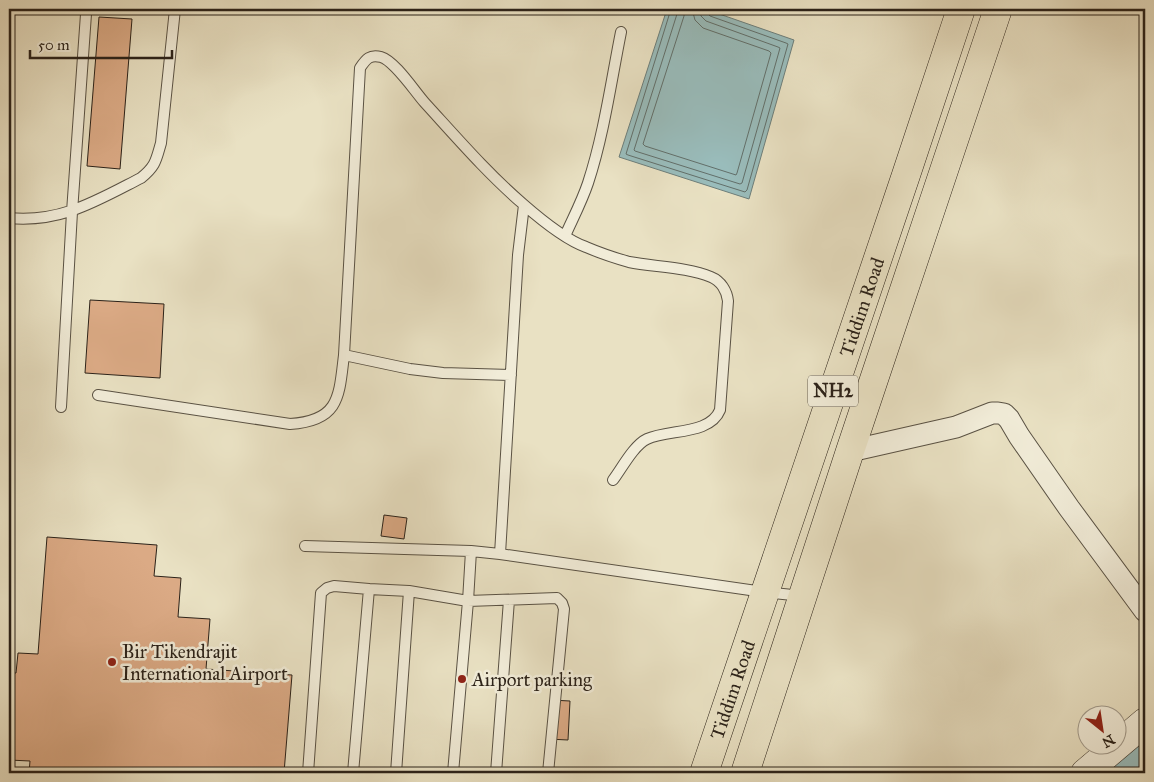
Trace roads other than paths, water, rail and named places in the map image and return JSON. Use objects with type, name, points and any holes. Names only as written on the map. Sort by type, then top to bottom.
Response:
[{"type":"highway","name":"Tiddim Road","points":[[704,773],[961,9]]},
{"type":"highway","name":"Tiddim Road","points":[[745,773],[850,451],[998,9]]},
{"type":"street","points":[[850,451],[956,427],[992,413],[1004,414],[1069,508],[1145,611]]},
{"type":"street","points":[[1084,773],[1145,722]]},
{"type":"lane","points":[[9,218],[47,218],[72,212],[141,178],[150,171],[156,162],[161,142],[175,9]]},
{"type":"lane","points":[[61,407],[86,14]]},
{"type":"lane","points":[[565,236],[581,202],[596,153],[605,118],[621,32]]},
{"type":"lane","points":[[98,395],[290,424],[317,420],[326,414],[335,402],[340,389],[344,355],[360,68],[367,58],[373,56],[382,57],[391,62],[424,101],[501,184],[524,205],[565,236],[584,247],[630,262],[713,278],[727,294],[720,410],[717,416],[703,426],[648,439],[636,447],[613,480]]},
{"type":"lane","points":[[500,554],[518,255],[524,205]]},
{"type":"lane","points":[[344,355],[410,369],[443,373],[511,375]]},
{"type":"lane","points":[[305,546],[471,551],[803,596]]},
{"type":"lane","points":[[453,773],[471,551]]},
{"type":"lane","points":[[308,773],[321,593],[327,588],[334,586],[368,590],[409,591],[468,602],[557,598],[562,603],[564,609],[548,773]]},
{"type":"lane","points":[[353,773],[368,590]]},
{"type":"lane","points":[[396,773],[409,591]]},
{"type":"lane","points":[[496,773],[509,600]]},
{"type":"water","points":[[667,9],[705,9],[794,40],[749,199],[619,157]]},
{"type":"water","points":[[1145,741],[1145,773],[1108,773],[1106,770]]},
{"type":"place","name":"Bir Tikendrajit International Airport","points":[[112,662]]},
{"type":"place","name":"Airport parking","points":[[462,679]]}]
